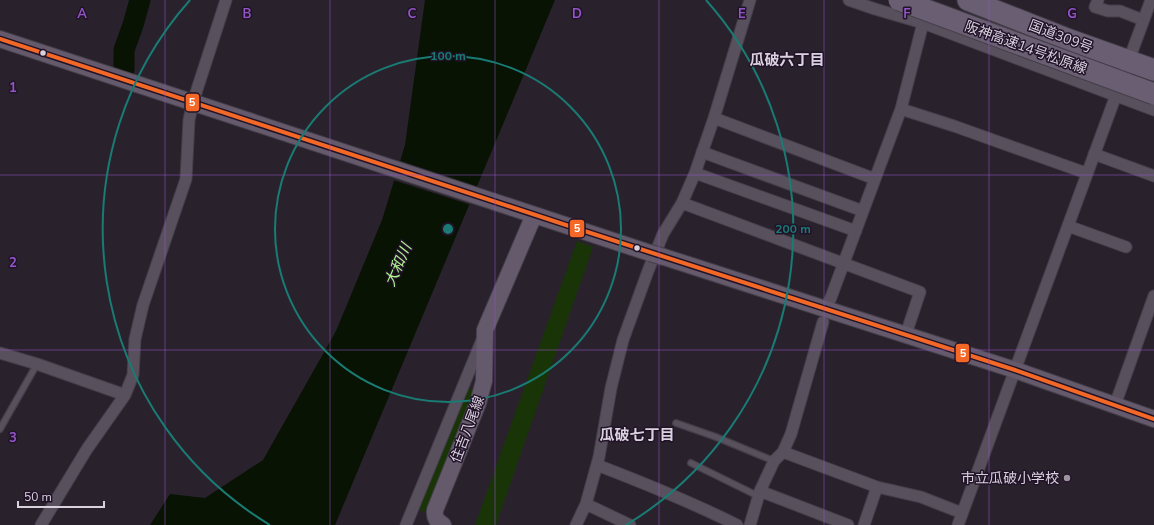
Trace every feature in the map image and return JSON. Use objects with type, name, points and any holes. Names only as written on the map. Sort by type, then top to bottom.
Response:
[{"type":"highway","name":"国道309号","points":[[885,0],[1067,70],[1117,92],[1154,101]]},
{"type":"highway","name":"阪神高速14号松原線","points":[[899,0],[1154,94]]},
{"type":"highway","name":"阪神高速14号松原線","points":[[940,0],[1154,78]]},
{"type":"highway","name":"国道309号","points":[[968,0],[1067,39],[1130,57],[1154,70]]},
{"type":"main road","points":[[0,39],[531,214],[906,334],[1015,370],[1154,419]]},
{"type":"main road","name":"住吉八尾線","points":[[443,525],[434,515],[434,510],[478,403],[484,381],[485,330],[531,214]]},
{"type":"street","points":[[41,525],[87,449],[125,395],[133,375],[135,339],[143,305],[186,179],[189,120],[198,104],[226,0]]},
{"type":"street","points":[[576,525],[586,504],[597,465],[611,388],[624,340],[648,271],[663,234],[682,203],[695,173],[714,118],[750,0]]},
{"type":"street","points":[[849,0],[924,23],[1117,92],[1154,110]]},
{"type":"street","points":[[987,0],[1130,57],[1154,61]]},
{"type":"street","points":[[1098,0],[1095,7],[1108,11],[1120,11],[1143,20]]},
{"type":"street","points":[[958,525],[1086,173],[1151,0]]},
{"type":"street","points":[[830,300],[901,109],[924,23]]},
{"type":"street","points":[[901,109],[954,126],[1086,173]]},
{"type":"street","points":[[714,118],[875,179]]},
{"type":"street","points":[[702,152],[863,211]]},
{"type":"street","points":[[1094,154],[1154,176]]},
{"type":"street","points":[[695,173],[856,231]]},
{"type":"street","points":[[682,203],[920,292],[906,334]]},
{"type":"street","points":[[1068,226],[1126,247]]},
{"type":"street","points":[[1115,406],[1154,296]]},
{"type":"street","points":[[750,525],[759,493],[774,461],[783,452],[791,434],[823,322]]},
{"type":"street","points":[[406,525],[464,386],[485,330]]},
{"type":"street","points":[[0,353],[37,364],[125,395]]},
{"type":"street","points":[[783,452],[877,487],[921,497],[962,513]]},
{"type":"street","points":[[597,465],[655,488],[737,525]]},
{"type":"street","points":[[864,525],[877,487]]},
{"type":"street","points":[[759,493],[848,525]]},
{"type":"street","points":[[586,504],[630,525]]},
{"type":"lane","points":[[0,428],[37,364]]},
{"type":"lane","points":[[676,423],[716,437],[774,461]]},
{"type":"lane","points":[[691,463],[759,493]]},
{"type":"green space","points":[[577,241],[593,247],[496,525],[475,525]]},
{"type":"green space","points":[[469,388],[477,392],[428,513],[419,510]]},
{"type":"water","name":"大和川","points":[[425,0],[555,0],[335,525],[150,525],[170,494],[205,498],[263,460],[336,331],[382,220],[405,145]]},
{"type":"pier","points":[[398,160],[479,187],[471,205],[393,180]]},
{"type":"waterway","points":[[124,70],[124,50],[140,0]]},
{"type":"transit line","name":"5","points":[[0,39],[569,226],[1015,370],[1154,419]]},
{"type":"place","name":"市立瓜破小学校","points":[[1067,478]]},
{"type":"district","name":"瓜破六丁目","points":[[787,60]]},
{"type":"district","name":"瓜破七丁目","points":[[637,435]]}]
